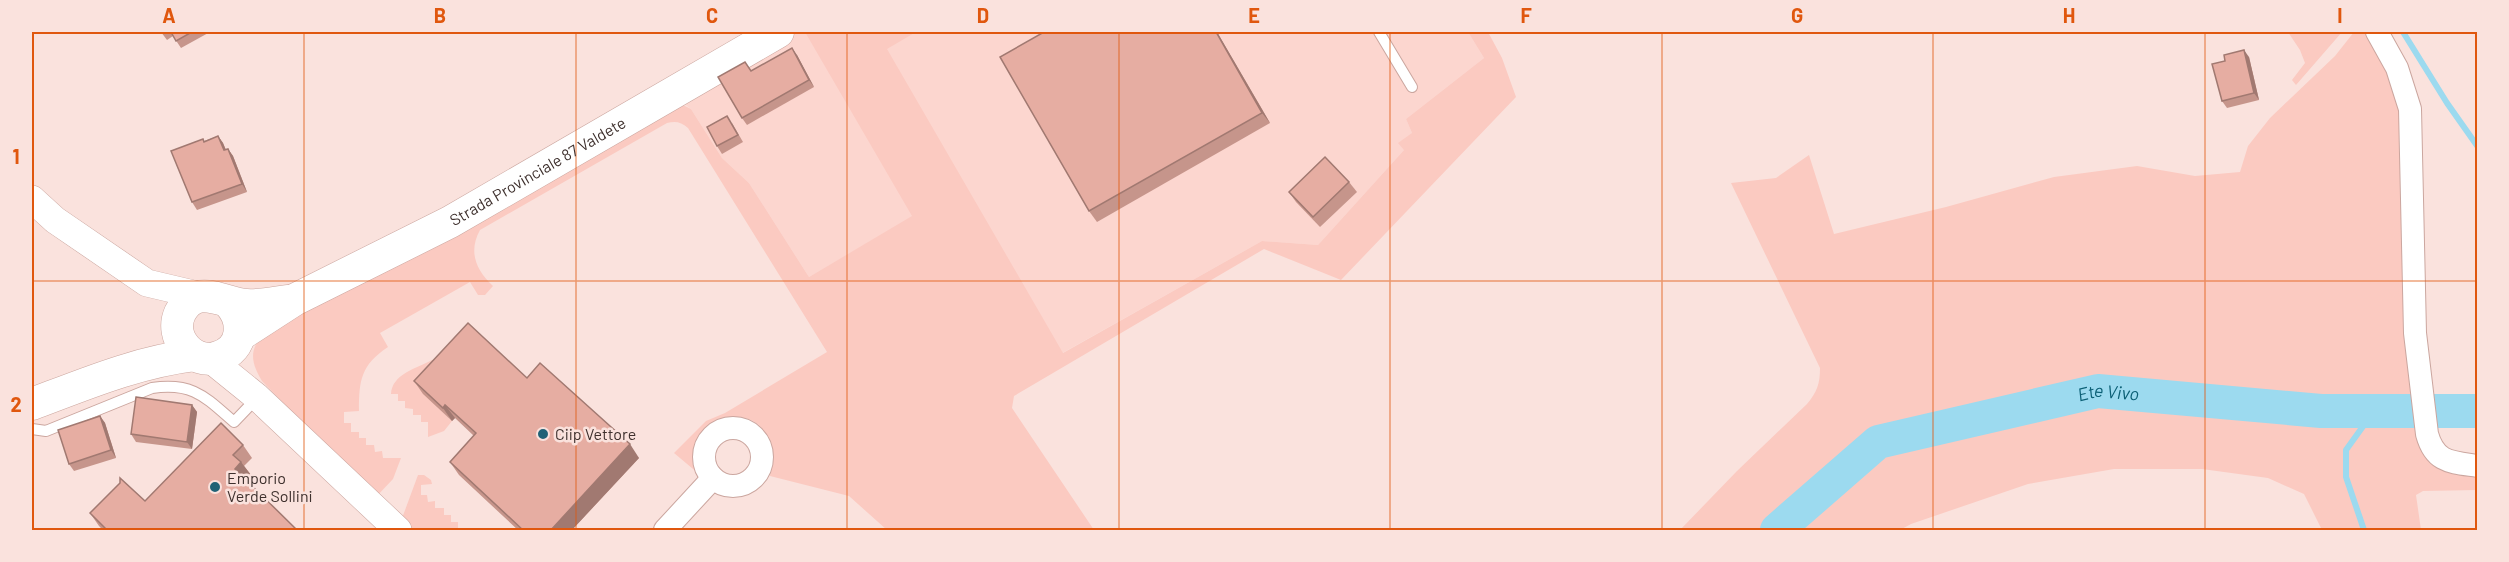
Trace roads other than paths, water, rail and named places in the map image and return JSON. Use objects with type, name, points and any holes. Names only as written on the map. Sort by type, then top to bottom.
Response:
[{"type":"main road","name":"Strada Provinciale 87 Valdete","points":[[239,337],[294,300],[450,222],[778,32]]},
{"type":"main road","name":"Strada Provinciale 87 Valdete","points":[[215,299],[247,305],[294,300]]},
{"type":"main road","points":[[32,404],[126,369],[165,359],[227,353],[239,337],[239,317],[215,299],[185,306],[177,327],[157,348],[126,369]]},
{"type":"main road","points":[[177,327],[179,339],[185,348],[202,357]]},
{"type":"street","points":[[2377,32],[2397,68],[2410,109],[2415,333],[2427,434],[2431,448],[2441,458],[2478,466]]},
{"type":"street","points":[[32,199],[55,220],[147,283],[215,299]]},
{"type":"street","points":[[147,283],[177,327]]},
{"type":"street","points":[[239,337],[247,375],[258,397]]},
{"type":"street","points":[[202,357],[258,397],[398,531]]},
{"type":"street","points":[[665,531],[713,478]]},
{"type":"lane","points":[[1379,32],[1412,87]]},
{"type":"lane","points":[[32,429],[46,430],[160,386],[190,388],[201,393],[234,422],[258,397]]},
{"type":"waterway","points":[[2403,32],[2447,103],[2478,147]]},
{"type":"waterway","name":"Ete Vivo","points":[[1777,530],[1878,442],[2098,391],[2321,411],[2478,411]]},
{"type":"waterway","points":[[2364,530],[2346,477],[2346,450],[2374,411]]},
{"type":"place","name":"Ciip Vettore","points":[[543,434]]},
{"type":"place","name":"Emporio Verde Sollini","points":[[215,487]]}]
